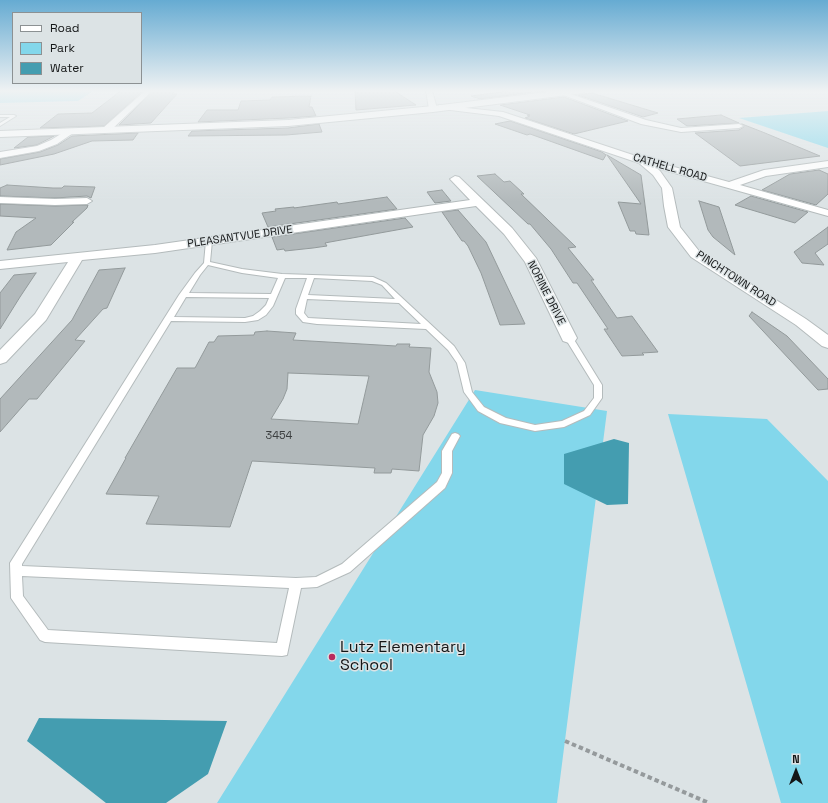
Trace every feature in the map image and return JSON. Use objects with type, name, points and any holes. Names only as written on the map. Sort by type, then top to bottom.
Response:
[{"type":"street","points":[[0,134],[172,127]]},
{"type":"street","name":"CATHELL ROAD","points":[[541,127],[642,161],[828,213]]},
{"type":"street","points":[[669,127],[680,130],[717,127]]},
{"type":"street","points":[[0,155],[39,148],[54,142],[72,131]]},
{"type":"street","name":"PINCHTOWN ROAD","points":[[642,161],[657,173],[667,188],[674,228],[695,254],[801,322],[828,343]]},
{"type":"street","points":[[730,186],[764,173],[828,164]]},
{"type":"street","name":"NORINE DRIVE","points":[[455,179],[508,231],[531,261],[569,338]]},
{"type":"street","points":[[0,200],[55,202],[87,201]]},
{"type":"street","name":"PLEASANTVUE DRIVE","points":[[0,265],[155,249],[479,202]]},
{"type":"street","points":[[0,359],[42,317],[78,256]]},
{"type":"lane","points":[[209,241],[207,264],[196,274],[16,563],[17,598],[45,636],[282,650],[296,583]]},
{"type":"lane","points":[[207,264],[242,271],[282,276],[373,279],[384,284],[451,348],[461,363],[468,392],[481,408],[503,421],[535,428],[564,424],[587,412],[598,398],[598,385],[569,338]]},
{"type":"lane","points":[[168,319],[245,320],[256,318],[269,306],[282,276]]},
{"type":"lane","points":[[311,276],[300,309],[300,314],[306,320],[317,322],[428,326]]},
{"type":"lane","points":[[183,295],[273,296]]},
{"type":"lane","points":[[304,297],[402,301]]},
{"type":"lane","points":[[16,571],[296,583],[317,582],[346,568],[441,485],[447,473],[447,451],[455,436]]},
{"type":"path","points":[[565,741],[709,803]]},
{"type":"green space","points":[[767,127],[828,127],[828,148]]},
{"type":"green space","points":[[475,390],[607,411],[557,803],[217,803]]},
{"type":"green space","points":[[668,414],[767,419],[828,481],[828,803],[781,803]]},
{"type":"water","points":[[614,439],[629,443],[628,504],[607,505],[564,484],[564,454]]},
{"type":"water","points":[[39,718],[227,721],[208,774],[166,803],[106,803],[27,741]]},
{"type":"building","points":[[320,127],[322,132],[286,135],[188,136],[192,131]]},
{"type":"building","points":[[505,127],[529,127],[602,152],[606,155],[603,160],[530,134],[527,135]]},
{"type":"building","points":[[554,127],[601,127],[574,134]]},
{"type":"building","points":[[743,127],[751,127],[820,156],[740,166],[695,133],[739,130]]},
{"type":"building","points":[[138,133],[133,140],[92,141],[54,154],[0,165],[0,159],[40,152],[58,145],[72,136]]},
{"type":"building","points":[[54,136],[37,145],[14,148],[28,137]]},
{"type":"building","points":[[607,155],[641,175],[649,235],[636,234],[635,231],[630,231],[618,202],[641,204]]},
{"type":"building","points":[[819,170],[828,174],[828,194],[816,205],[762,190],[790,174]]},
{"type":"building","points":[[495,174],[504,182],[510,181],[524,194],[521,194],[576,247],[568,248],[594,280],[591,280],[617,318],[632,316],[658,352],[642,353],[644,355],[622,356],[604,329],[608,329],[577,283],[573,283],[551,249],[530,224],[528,224],[477,176]]},
{"type":"building","points":[[7,185],[53,188],[62,188],[64,186],[95,187],[91,198],[87,196],[55,198],[0,196],[0,188]]},
{"type":"building","points":[[442,190],[451,201],[435,203],[427,192]]},
{"type":"building","points":[[751,196],[808,212],[795,223],[735,205]]},
{"type":"building","points":[[387,197],[397,209],[268,227],[262,213],[276,211],[275,209],[337,202],[338,204]]},
{"type":"building","points":[[699,201],[719,207],[735,255],[713,237],[708,230]]},
{"type":"building","points":[[0,204],[55,206],[88,205],[87,208],[51,245],[7,250],[16,232],[36,218],[0,216]]},
{"type":"building","points":[[458,210],[486,242],[525,324],[500,325],[481,273],[468,246],[464,241],[462,241],[442,212]]},
{"type":"building","points":[[405,218],[413,227],[325,243],[327,246],[313,248],[285,251],[284,249],[277,250],[272,237]]},
{"type":"building","points":[[828,227],[828,244],[815,253],[824,265],[802,263],[794,252]]},
{"type":"building","points":[[125,268],[107,308],[103,309],[75,340],[85,341],[37,399],[29,399],[0,432],[0,399],[72,320],[99,270]]},
{"type":"building","points":[[36,273],[0,329],[0,293],[14,275]]},
{"type":"building","points":[[752,312],[787,336],[828,379],[828,389],[818,390],[749,316]]},
{"type":"building","points":[[267,331],[296,333],[293,340],[396,346],[397,344],[410,344],[409,347],[431,348],[429,372],[437,392],[438,403],[434,416],[423,435],[419,471],[392,469],[391,473],[374,473],[375,468],[252,461],[230,527],[146,524],[159,496],[106,494],[125,458],[177,368],[195,368],[209,342],[214,342],[218,336],[254,335],[255,332]],"holes":[[[288,373],[369,376],[358,424],[271,419],[287,389]]]},
{"type":"place","name":"Lutz Elementary School","points":[[332,657]]}]
